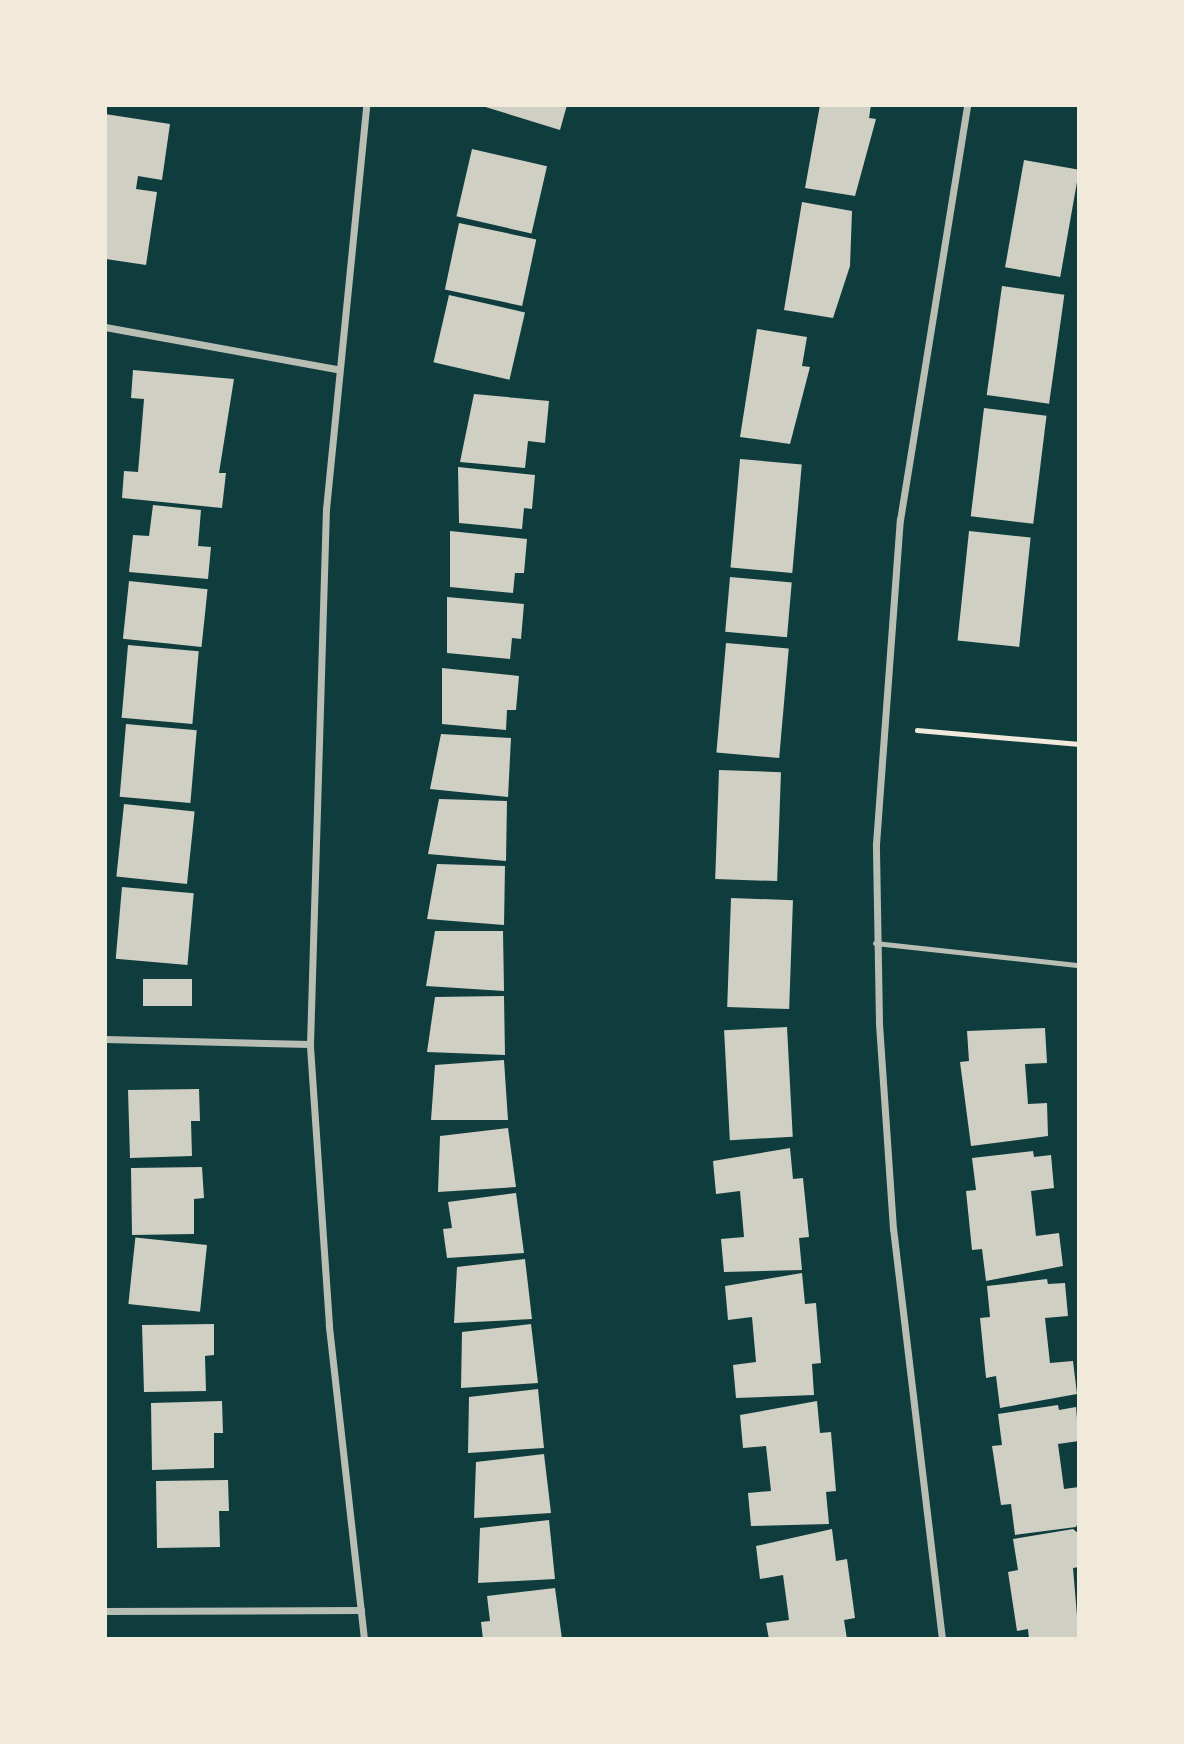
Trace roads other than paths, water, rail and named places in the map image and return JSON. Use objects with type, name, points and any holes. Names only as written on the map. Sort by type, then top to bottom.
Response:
[{"type":"street","points":[[364,1639],[324,1263],[310,1044],[310,861],[336,369],[366,105]]},
{"type":"street","points":[[942,1639],[892,1229],[875,943],[879,774],[900,520],[967,105]]},
{"type":"street","points":[[105,327],[336,369]]},
{"type":"street","points":[[105,1039],[310,1044]]},
{"type":"street","points":[[105,1611],[360,1610]]},
{"type":"lane","points":[[875,943],[1079,965]]}]
